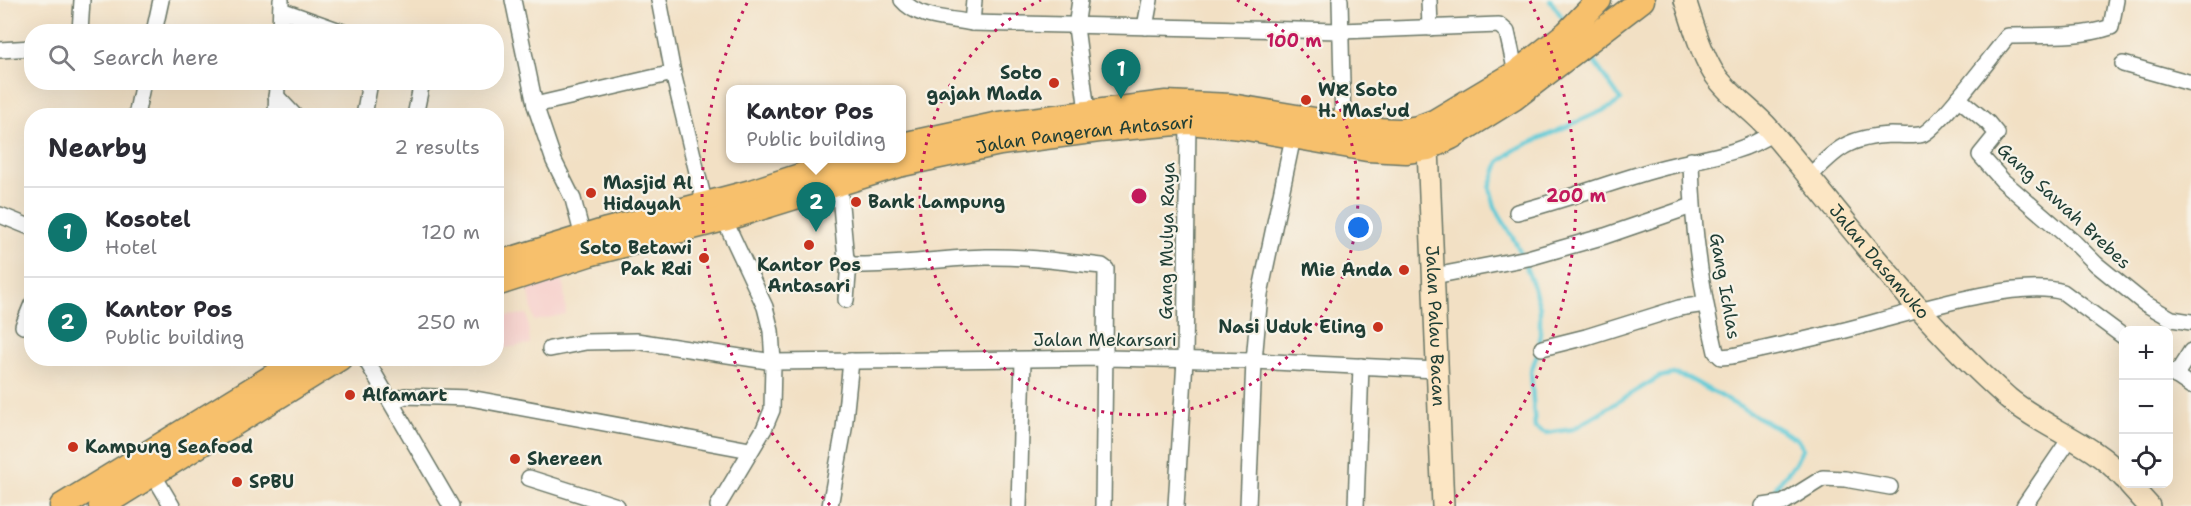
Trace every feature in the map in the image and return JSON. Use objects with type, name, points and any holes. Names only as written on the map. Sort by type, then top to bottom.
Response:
[{"type":"main road","name":"Jalan Pangeran Antasari","points":[[906,144],[973,128],[1087,111],[1166,103],[1231,105],[1343,126],[1399,131],[1426,125],[1478,97],[1596,19],[1642,0]]},
{"type":"main road","name":"Jalan Dasamuko","points":[[1685,0],[1702,51],[1730,91],[1772,133],[1917,309],[1980,373],[2012,400],[2040,421],[2071,436],[2119,474]]},
{"type":"main road","name":"Jalan Pangeran Antasari","points":[[504,262],[583,237],[714,212],[840,183],[898,165],[1000,143],[1108,129],[1188,122],[1241,127],[1367,149],[1406,151],[1428,147],[1451,137],[1514,98],[1596,19]]},
{"type":"main road","name":"Jalan Palau Bacan","points":[[1428,147],[1443,506]]},
{"type":"main road","name":"Jalan Pangeran Antasari","points":[[504,281],[714,212],[844,163]]},
{"type":"main road","points":[[62,506],[290,366]]},
{"type":"main road","points":[[101,506],[327,366]]},
{"type":"main road","points":[[2133,488],[2149,506]]},
{"type":"street","points":[[80,24],[82,0]]},
{"type":"street","points":[[156,24],[161,0]]},
{"type":"street","points":[[513,0],[535,105],[554,161],[573,199],[583,237]]},
{"type":"street","points":[[659,0],[673,74],[714,212],[765,307],[771,331],[772,410],[764,429],[718,506]]},
{"type":"street","points":[[902,0],[911,10],[922,14],[972,22],[1076,27],[1341,31],[1502,26],[1507,32],[1516,74]]},
{"type":"street","points":[[972,22],[974,0]]},
{"type":"street","points":[[1080,0],[1076,27],[1087,111]]},
{"type":"street","points":[[1145,27],[1150,0]]},
{"type":"street","points":[[1340,0],[1343,126]]},
{"type":"street","points":[[1429,0],[1430,28]]},
{"type":"street","points":[[1809,177],[1829,156],[1845,144],[1881,136],[1923,134],[1958,98],[2008,36],[2066,34],[2111,27],[2116,0]]},
{"type":"street","points":[[280,24],[281,5],[325,24]]},
{"type":"street","points":[[0,50],[24,48]]},
{"type":"street","points":[[2123,64],[2191,83]]},
{"type":"street","points":[[535,105],[673,74]]},
{"type":"street","points":[[138,108],[141,90]]},
{"type":"street","points":[[276,90],[276,108]]},
{"type":"street","points":[[277,90],[289,108]]},
{"type":"street","points":[[365,108],[369,90]]},
{"type":"street","points":[[417,108],[420,90]]},
{"type":"street","name":"Gang Sawah Brebes","points":[[1958,98],[1988,123],[1997,134],[1980,155],[2003,182],[2144,303],[2172,320],[2191,322]]},
{"type":"street","name":"Gang Mulya Raya","points":[[1176,506],[1185,360],[1188,122]]},
{"type":"street","points":[[1517,212],[1563,201],[1655,170],[1724,154],[1757,143],[1772,133]]},
{"type":"street","points":[[1248,506],[1254,361],[1260,294],[1293,137]]},
{"type":"street","name":"Gang Ichlas","points":[[1691,160],[1692,206],[1705,304],[1716,352],[1721,357],[1879,321],[1917,309]]},
{"type":"street","points":[[840,183],[846,260],[849,264],[846,300]]},
{"type":"street","points":[[1434,276],[1528,258],[1605,236],[1692,206]]},
{"type":"street","points":[[0,215],[24,225]]},
{"type":"street","points":[[849,264],[881,265],[987,257],[1102,266],[1107,273],[1103,506]]},
{"type":"street","points":[[1917,309],[2011,291],[2052,288],[2063,292],[2119,333]]},
{"type":"street","points":[[1542,348],[1679,308],[1705,304]]},
{"type":"street","name":"Jalan Mekarsari","points":[[550,350],[586,342],[636,341],[773,362],[1105,358],[1254,361],[1436,370]]},
{"type":"street","points":[[2173,372],[2191,351]]},
{"type":"street","points":[[1019,506],[1023,360]]},
{"type":"street","points":[[830,506],[844,429],[851,361]]},
{"type":"street","points":[[370,366],[452,506]]},
{"type":"street","points":[[1356,506],[1361,366]]},
{"type":"street","points":[[2173,374],[2191,386]]},
{"type":"street","points":[[391,402],[405,396],[479,399],[750,450]]},
{"type":"street","points":[[2024,506],[2071,436]]},
{"type":"street","points":[[153,474],[172,506]]},
{"type":"street","points":[[530,478],[617,506]]},
{"type":"street","points":[[1762,506],[1782,504],[1823,478],[1845,479],[1890,487]]},
{"type":"shaded area","points":[[563,279],[566,314],[534,321],[528,287]]},
{"type":"shaded area","points":[[527,314],[530,344],[504,348],[504,316]]},
{"type":"waterway","points":[[1550,0],[1566,23]]},
{"type":"waterway","points":[[1587,52],[1621,100],[1611,107],[1516,149],[1499,162],[1490,188],[1495,207],[1517,245],[1540,308],[1540,345],[1531,372],[1535,428],[1546,433],[1573,429],[1659,377],[1673,374],[1688,378],[1797,439],[1803,449],[1775,489],[1775,500]]},
{"type":"place","name":"Soto gajah Mada","points":[[1054,83]]},
{"type":"place","name":"Kosotel","points":[[1121,99]]},
{"type":"place","name":"WR Soto H. Mas'ud","points":[[1306,100]]},
{"type":"place","name":"Masjid Al Hidayah","points":[[591,193]]},
{"type":"place","name":"Bank Lampung","points":[[856,202]]},
{"type":"place","name":"Kantor Pos","points":[[816,232]]},
{"type":"place","name":"Kantor Pos Antasari","points":[[809,245]]},
{"type":"place","name":"Soto Betawi Pak Rdi","points":[[704,258]]},
{"type":"place","name":"Mie Anda","points":[[1404,270]]},
{"type":"place","name":"Nasi Uduk Eling","points":[[1378,327]]},
{"type":"place","name":"Alfamart","points":[[350,395]]},
{"type":"place","name":"Kampung Seafood","points":[[73,447]]},
{"type":"place","name":"Shereen","points":[[515,459]]},
{"type":"place","name":"SPBU","points":[[237,482]]}]
